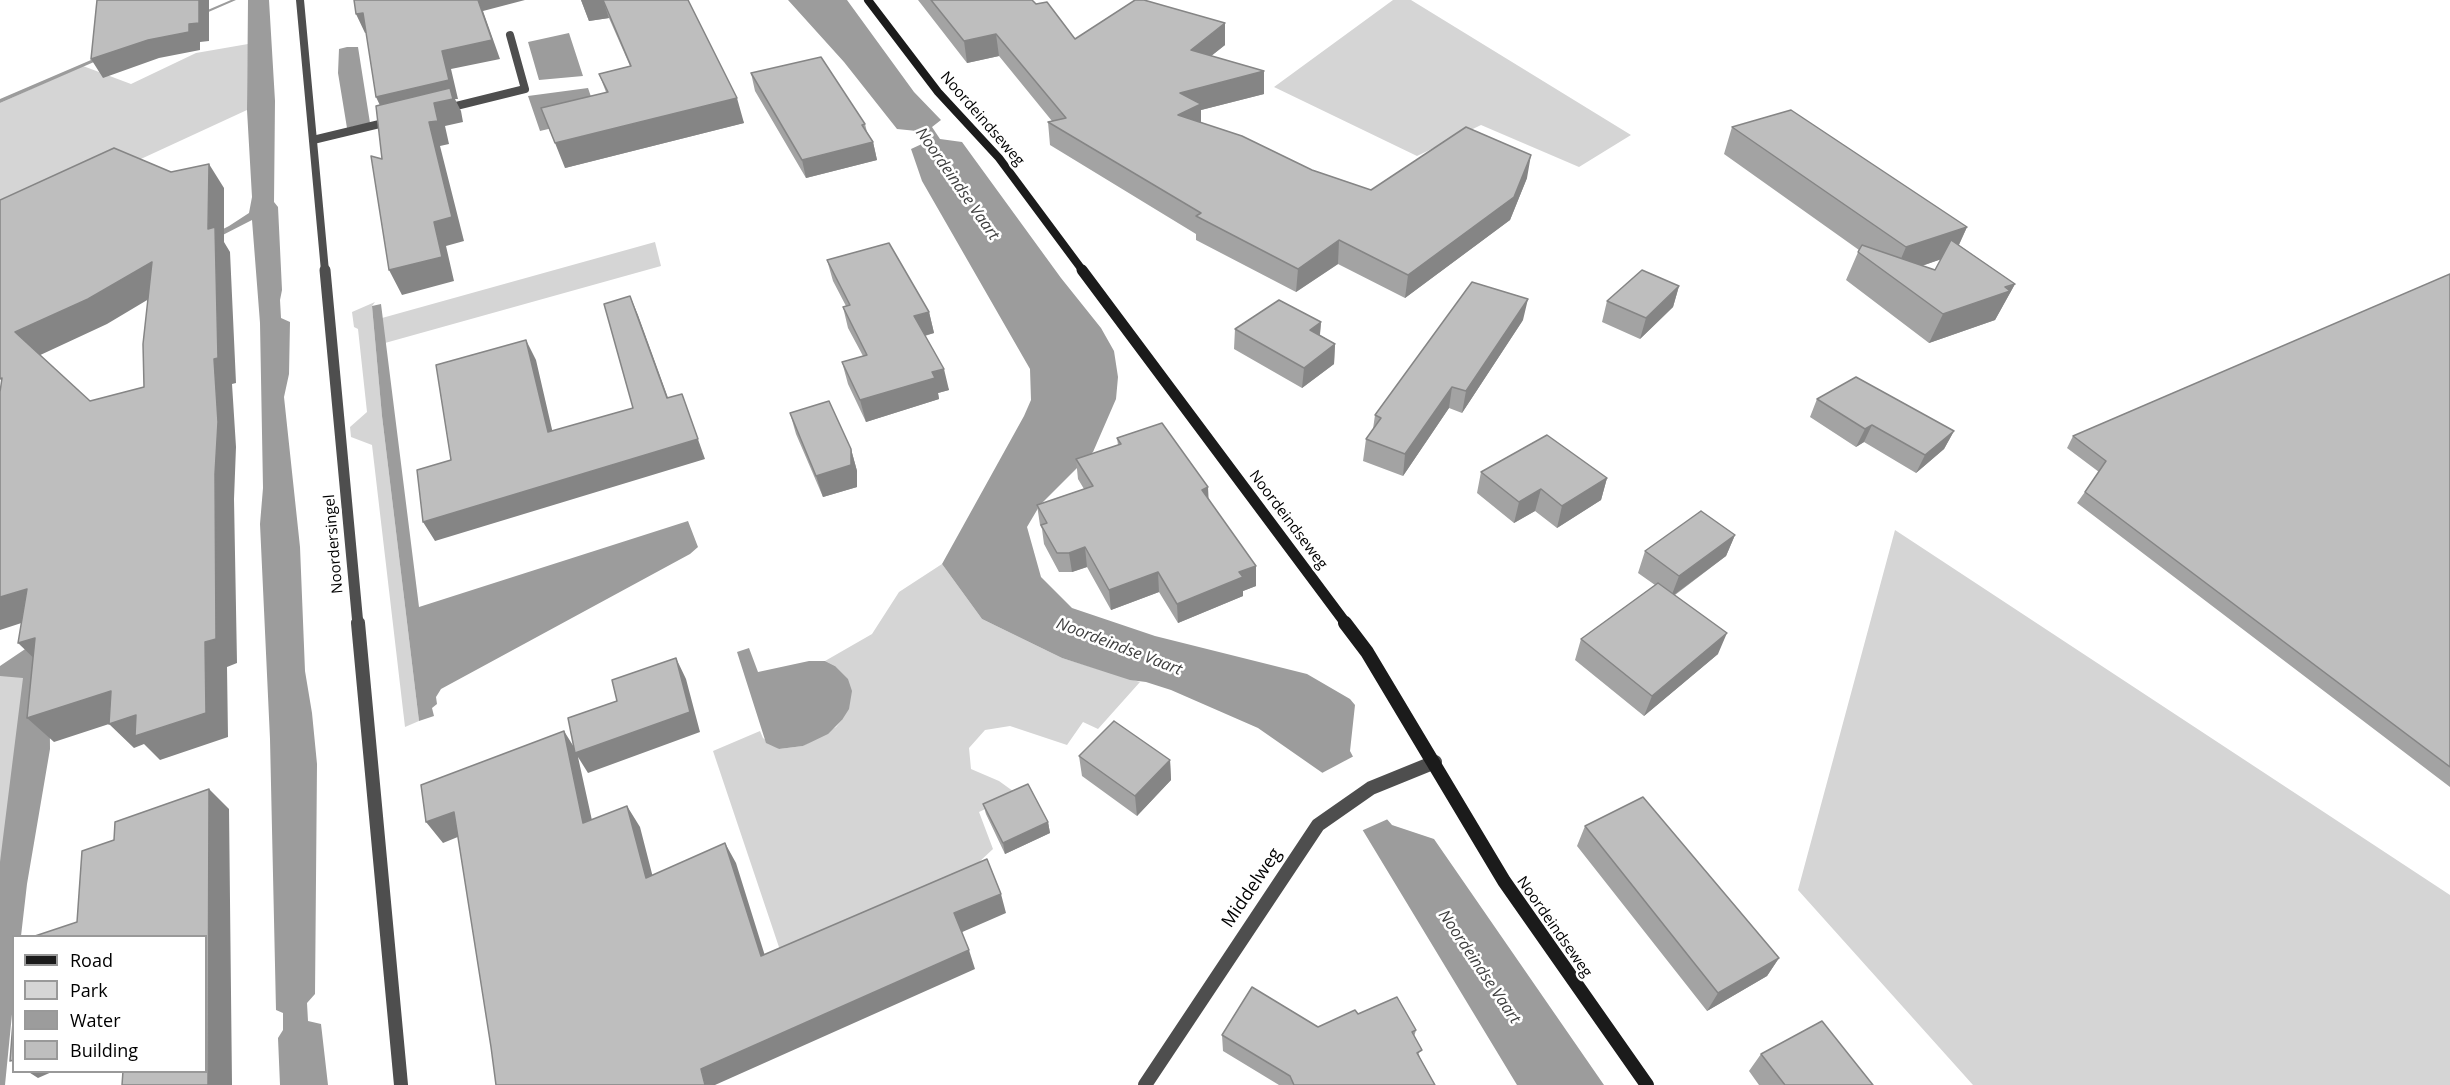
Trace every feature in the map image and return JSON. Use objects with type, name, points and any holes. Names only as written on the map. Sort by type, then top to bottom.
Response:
[{"type":"street","name":"Noordersingel","points":[[300,0],[401,1085]]},
{"type":"street","name":"Noordeindseweg","points":[[868,0],[938,92],[999,158],[1368,652],[1504,881],[1647,1085]]},
{"type":"street","points":[[436,111],[525,89],[510,35]]},
{"type":"street","points":[[313,140],[402,118]]},
{"type":"street","name":"Middelweg","points":[[1145,1085],[1318,825],[1343,805],[1371,788],[1435,762]]},
{"type":"green space","points":[[1393,0],[1411,0],[1631,135],[1579,167],[1481,125],[1417,156],[1274,87]]},
{"type":"green space","points":[[248,44],[247,110],[0,224],[0,103],[83,66],[131,84],[196,53]]},
{"type":"green space","points":[[655,242],[661,266],[385,343],[382,318]]},
{"type":"green space","points":[[375,302],[372,306],[382,416],[419,721],[405,727],[372,445],[351,437],[350,427],[367,412],[358,329],[354,327],[352,312]]},
{"type":"green space","points":[[1895,530],[2450,895],[2450,1085],[1973,1085],[1798,890]]},
{"type":"green space","points":[[942,564],[982,619],[1062,658],[1140,682],[1098,729],[1083,722],[1067,745],[1010,726],[985,730],[969,748],[971,769],[999,781],[1017,794],[979,812],[993,849],[948,891],[784,962],[713,751],[760,731],[763,738],[779,749],[803,746],[836,727],[842,720],[835,666],[825,661],[872,634],[899,592]]},
{"type":"green space","points":[[35,658],[0,906],[0,676]]},
{"type":"water","points":[[231,0],[236,0],[0,103],[0,99]]},
{"type":"water","points":[[248,0],[269,0],[275,101],[274,202],[278,207],[281,318],[290,322],[289,374],[284,397],[300,547],[305,671],[317,764],[315,994],[307,1003],[308,1021],[321,1024],[328,1085],[280,1085],[278,1038],[283,1030],[283,1013],[276,1010],[270,739],[260,524],[263,488],[260,323],[252,220],[135,280],[139,272],[229,226],[249,213],[252,197],[247,110]]},
{"type":"water","name":"Noordeindse Vaart","points":[[788,0],[847,0],[914,92],[941,120],[932,127],[940,139],[962,142],[1061,278],[1101,328],[1114,351],[1118,377],[1116,399],[1093,452],[1040,505],[1027,527],[1041,577],[1072,608],[1155,636],[1307,674],[1350,699],[1355,705],[1350,751],[1386,818],[1392,825],[1434,839],[1604,1085],[1517,1085],[1362,829],[1324,774],[1258,728],[1171,690],[1146,682],[1130,680],[1062,658],[982,619],[942,564],[1024,416],[1031,400],[1030,369],[922,181],[911,149],[924,143],[917,131],[897,129],[844,62]]},
{"type":"water","points":[[569,33],[583,76],[539,80],[528,42]]},
{"type":"water","points":[[358,47],[370,123],[347,128],[338,73],[339,49]]},
{"type":"water","points":[[588,88],[598,117],[540,131],[528,96]]},
{"type":"water","points":[[381,304],[419,607],[688,521],[698,547],[690,554],[441,689],[436,697],[437,704],[432,708],[434,716],[419,721],[382,416],[372,306]]},
{"type":"water","points":[[49,633],[50,749],[27,884],[21,935],[12,935],[12,1014],[5,1085],[0,1085],[0,862],[23,678],[0,676],[0,666]]},
{"type":"water","points":[[749,648],[758,672],[809,661],[825,661],[835,666],[848,679],[852,691],[849,709],[842,720],[828,734],[803,746],[779,749],[766,743],[737,652]]},
{"type":"pier","points":[[1354,756],[1388,819],[1361,831],[1322,773]]},
{"type":"building","points":[[97,0],[199,0],[199,23],[189,24],[189,32],[148,40],[91,59]]},
{"type":"building","points":[[354,0],[478,0],[492,40],[442,51],[449,80],[376,97],[363,13],[356,14]]},
{"type":"building","points":[[603,0],[688,0],[737,98],[555,143],[541,108],[608,92],[599,74],[631,66]]},
{"type":"building","points":[[931,0],[1032,0],[1036,4],[1047,2],[1075,39],[1135,0],[1144,0],[1225,23],[1191,50],[1264,71],[1180,93],[1201,104],[1178,115],[1242,136],[1312,170],[1371,190],[1466,127],[1531,155],[1514,197],[1408,275],[1339,240],[1298,269],[1196,216],[1201,213],[1048,122],[1066,118],[996,34],[964,41]]},
{"type":"building","points":[[821,57],[865,124],[862,125],[873,142],[802,160],[751,73]]},
{"type":"building","points":[[450,88],[453,99],[434,103],[438,121],[429,122],[452,217],[434,222],[442,257],[389,270],[371,156],[382,159],[376,106]]},
{"type":"building","points":[[1791,110],[1967,227],[1906,247],[1732,127]]},
{"type":"building","points":[[114,148],[171,172],[209,164],[208,229],[215,227],[218,358],[214,359],[218,422],[215,474],[216,639],[205,642],[206,713],[135,736],[136,715],[109,724],[111,691],[27,718],[35,638],[18,643],[27,589],[0,597],[0,392],[2,378],[0,379],[0,200]],"holes":[[[152,262],[143,344],[144,387],[90,401],[15,332],[88,299]]]},
{"type":"building","points":[[1951,240],[2015,284],[2005,287],[2010,291],[1943,314],[1858,252],[1862,245],[1935,270]]},
{"type":"building","points":[[889,243],[929,312],[914,316],[944,369],[932,372],[935,378],[860,400],[842,362],[867,355],[843,307],[850,305],[827,260]]},
{"type":"building","points":[[1642,270],[1679,286],[1646,318],[1607,301]]},
{"type":"building","points":[[2450,274],[2450,767],[2085,492],[2106,461],[2073,436]]},
{"type":"building","points":[[1472,282],[1528,299],[1466,391],[1452,387],[1405,454],[1366,439],[1381,418],[1375,415]]},
{"type":"building","points":[[630,296],[667,398],[682,394],[698,439],[423,522],[417,470],[451,460],[436,365],[526,340],[548,432],[633,408],[604,304]]},
{"type":"building","points":[[1279,300],[1321,322],[1310,330],[1335,344],[1304,368],[1235,329]]},
{"type":"building","points":[[1856,377],[1954,431],[1925,455],[1872,425],[1865,429],[1817,399]]},
{"type":"building","points":[[829,401],[851,449],[851,465],[816,476],[790,413]]},
{"type":"building","points":[[1162,423],[1208,487],[1202,490],[1256,566],[1239,572],[1243,577],[1177,604],[1158,572],[1109,590],[1085,547],[1069,553],[1057,553],[1041,525],[1047,523],[1037,505],[1093,486],[1076,459],[1121,444],[1117,438]]},
{"type":"building","points":[[1547,435],[1607,478],[1562,506],[1541,489],[1519,502],[1481,472]]},
{"type":"building","points":[[1701,511],[1735,535],[1679,576],[1645,551]]},
{"type":"building","points":[[1658,583],[1727,633],[1652,696],[1581,639]]},
{"type":"building","points":[[676,658],[690,712],[575,753],[568,718],[617,701],[612,680]]},
{"type":"building","points":[[1114,721],[1170,760],[1135,796],[1079,756]]},
{"type":"building","points":[[564,731],[583,823],[627,806],[646,878],[725,843],[761,956],[987,859],[1001,894],[954,913],[969,950],[701,1069],[705,1085],[496,1085],[454,812],[426,822],[421,785]]},
{"type":"building","points":[[1028,784],[1048,822],[1003,843],[983,804]]},
{"type":"building","points":[[209,789],[208,1085],[122,1085],[123,1073],[207,1073],[207,935],[38,935],[77,922],[82,851],[114,840],[115,822]]},
{"type":"building","points":[[1643,797],[1779,958],[1718,993],[1585,826]]},
{"type":"building","points":[[1252,987],[1318,1027],[1355,1010],[1358,1014],[1397,997],[1416,1030],[1412,1032],[1422,1050],[1417,1053],[1435,1085],[1294,1085],[1290,1076],[1222,1035]]},
{"type":"building","points":[[1822,1021],[1873,1085],[1785,1085],[1761,1054]]},
{"type":"building","points":[[12,1035],[12,1060],[10,1061]]}]
